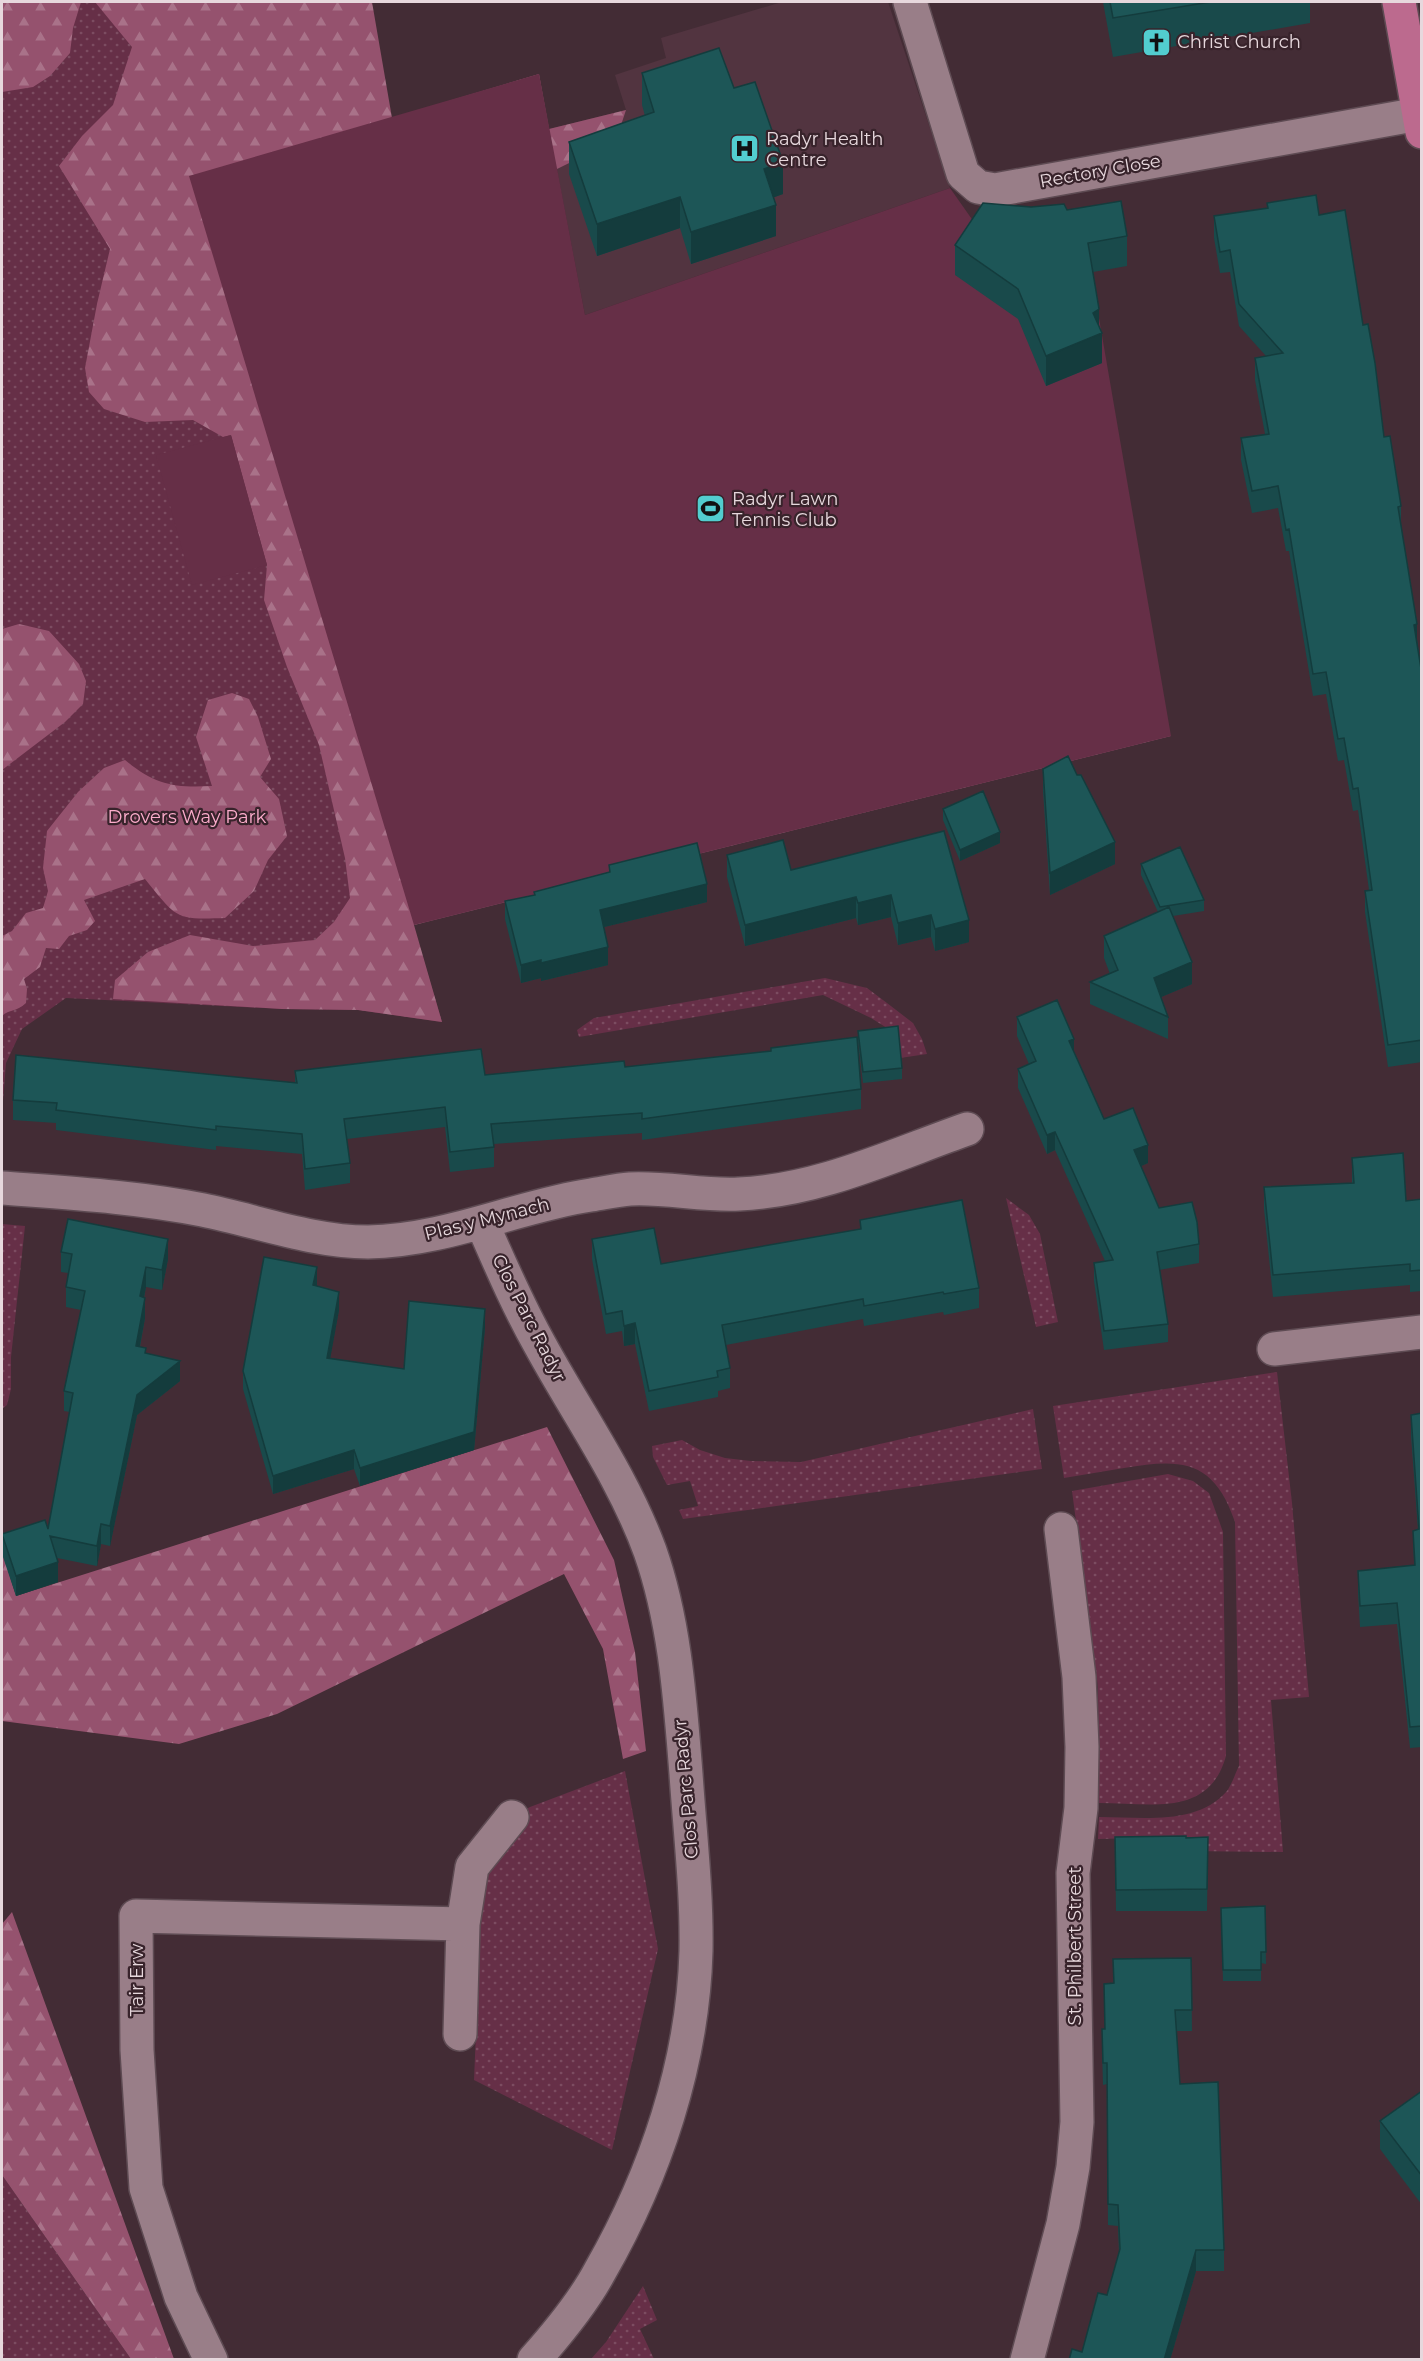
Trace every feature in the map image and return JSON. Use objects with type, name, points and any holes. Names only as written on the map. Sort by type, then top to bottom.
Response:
[{"type":"main road","points":[[1399,2],[1420,123]]},
{"type":"street","name":"Rectory Close","points":[[910,2],[963,174],[978,187],[995,190],[1420,123]]},
{"type":"street","name":"Plas y Mynach","points":[[2,1188],[158,1203],[202,1210],[314,1236],[368,1242],[411,1237],[482,1223],[588,1195],[631,1189],[739,1194],[787,1188],[825,1180],[967,1128]]},
{"type":"street","name":"Clos Parc Radyr","points":[[482,1223],[522,1312],[615,1474],[648,1546],[664,1593],[671,1628],[694,1879],[696,1952],[690,2019],[675,2089],[656,2151],[630,2212],[600,2273],[554,2337],[534,2360]]},
{"type":"street","points":[[1274,1349],[1422,1332]]},
{"type":"street","name":"St. Philbert Street","points":[[1027,2360],[1063,2224],[1073,2167],[1077,2122],[1073,1873],[1082,1808],[1081,1735],[1079,1677],[1060,1529]]},
{"type":"street","points":[[460,2034],[463,1924],[472,1867],[512,1817]]},
{"type":"street","name":"Tair Erw","points":[[211,2360],[181,2297],[147,2188],[137,2050],[136,1916],[463,1924]]},
{"type":"shaded area","name":"Radyr Health Centre","points":[[782,2],[888,2],[950,188],[585,315],[549,129],[626,110],[615,75],[666,58],[661,38]]},
{"type":"green space","name":"Drovers Way Park","points":[[2,2],[372,2],[190,176],[442,1022],[358,1010],[282,1009],[66,998],[22,1029],[6,1063],[2,1114]]},
{"type":"green space","points":[[2,2],[81,2],[73,28],[70,53],[50,76],[33,87],[2,92]]},
{"type":"green space","name":"Radyr Lawn Tennis Club","points":[[95,2],[372,2],[392,118],[539,74],[549,129],[626,110],[616,140],[531,179],[366,179],[1171,736],[414,925],[442,1022],[358,1010],[282,1009],[113,999],[115,980],[148,952],[190,935],[253,946],[315,940],[334,922],[350,898],[345,858],[319,745],[287,667],[264,600],[267,565],[231,435],[223,437],[193,420],[145,422],[104,409],[89,392],[85,368],[110,249],[59,166],[82,136],[113,105],[132,47]]},
{"type":"green space","name":"Radyr Lawn Tennis Club","points":[[539,74],[585,315],[950,188],[976,225],[1084,231],[1171,736],[414,925],[189,176]]},
{"type":"green space","points":[[231,435],[267,565],[192,585],[156,455]]},
{"type":"green space","points":[[19,624],[49,631],[79,664],[86,681],[83,704],[65,722],[2,770],[2,629]]},
{"type":"green space","points":[[232,693],[249,699],[258,717],[271,759],[260,777],[279,799],[287,836],[268,860],[254,891],[225,918],[195,918],[178,914],[164,902],[145,879],[84,900],[95,921],[87,930],[69,936],[59,949],[46,948],[40,967],[24,979],[27,989],[26,1003],[2,1016],[2,936],[12,931],[26,913],[43,908],[48,891],[43,868],[47,831],[78,792],[104,768],[125,760],[146,775],[166,783],[212,786],[196,737],[208,700]]},
{"type":"green space","points":[[825,978],[867,988],[913,1023],[927,1054],[900,1058],[887,1028],[823,995],[579,1037],[577,1030],[594,1018]]},
{"type":"green space","points":[[1006,1198],[1029,1215],[1040,1234],[1058,1322],[1036,1327]]},
{"type":"green space","points":[[2,1224],[25,1226],[11,1357],[11,1389],[7,1405],[2,1409]]},
{"type":"green space","points":[[1277,1372],[1292,1503],[1309,1697],[1271,1700],[1283,1852],[1189,1851],[1175,1837],[1098,1839],[1099,1817],[1168,1817],[1200,1810],[1215,1802],[1227,1791],[1239,1766],[1235,1522],[1227,1501],[1217,1486],[1206,1475],[1179,1464],[1145,1465],[1064,1478],[1053,1406]]},
{"type":"green space","points":[[1033,1409],[1042,1469],[683,1519],[679,1510],[698,1506],[690,1481],[667,1485],[653,1457],[652,1446],[682,1440],[700,1450],[725,1458],[801,1462]]},
{"type":"green space","points":[[547,1427],[614,1560],[635,1652],[646,1751],[623,1759],[603,1649],[564,1574],[277,1714],[179,1744],[2,1721],[2,1551],[16,1596]]},
{"type":"green space","points":[[1168,1474],[1193,1481],[1209,1493],[1223,1532],[1226,1756],[1218,1776],[1206,1790],[1192,1798],[1175,1803],[1157,1804],[1099,1803],[1098,1687],[1072,1491]]},
{"type":"green space","points":[[625,1771],[658,1949],[612,2150],[474,2080],[483,1864],[511,1817],[530,1807]]},
{"type":"green space","points":[[12,1912],[174,2359],[131,2359],[2,2175],[2,1924]]},
{"type":"green space","points":[[2,2175],[131,2359],[2,2359]]},
{"type":"green space","points":[[643,2286],[657,2320],[640,2329],[654,2359],[591,2359],[606,2342]]},
{"type":"building","points":[[1110,2],[1210,2],[1113,18]]},
{"type":"building","points":[[719,48],[734,88],[755,82],[783,162],[764,169],[776,205],[691,232],[680,197],[597,224],[569,142],[654,112],[642,73]]},
{"type":"building","points":[[1316,195],[1319,215],[1345,210],[1363,325],[1368,324],[1375,363],[1384,437],[1390,436],[1401,506],[1398,507],[1417,624],[1414,625],[1422,675],[1422,1040],[1388,1045],[1365,891],[1372,890],[1358,788],[1353,789],[1344,738],[1338,739],[1326,672],[1313,674],[1289,529],[1286,530],[1278,486],[1252,491],[1241,438],[1269,434],[1255,358],[1283,353],[1239,304],[1230,250],[1220,252],[1214,216],[1268,208],[1267,203]]},
{"type":"building","points":[[1121,201],[1127,236],[1088,243],[1099,309],[1093,313],[1102,333],[1046,356],[1018,289],[955,245],[983,203],[1031,207],[1064,204],[1067,210]]},
{"type":"building","points":[[1068,756],[1077,775],[1081,775],[1115,842],[1050,873],[1043,769]]},
{"type":"building","points":[[983,791],[1000,832],[960,850],[943,809]]},
{"type":"building","points":[[944,831],[969,920],[935,929],[931,915],[898,923],[891,895],[858,903],[856,897],[745,925],[727,855],[783,840],[791,870]]},
{"type":"building","points":[[697,843],[707,884],[600,910],[608,947],[541,963],[541,960],[521,965],[505,901],[535,895],[534,892],[610,872],[609,865]]},
{"type":"building","points":[[1180,847],[1204,900],[1160,907],[1141,864]]},
{"type":"building","points":[[1169,907],[1192,962],[1154,978],[1168,1017],[1090,982],[1118,970],[1104,936]]},
{"type":"building","points":[[1057,1000],[1074,1039],[1069,1041],[1104,1119],[1133,1108],[1148,1145],[1134,1150],[1159,1208],[1192,1202],[1199,1244],[1157,1252],[1168,1324],[1104,1331],[1094,1263],[1113,1260],[1055,1132],[1047,1135],[1018,1069],[1036,1061],[1017,1017]]},
{"type":"building","points":[[898,1026],[902,1068],[863,1072],[858,1031]]},
{"type":"building","points":[[857,1037],[861,1089],[642,1119],[642,1113],[491,1124],[494,1147],[450,1152],[445,1107],[344,1119],[350,1163],[305,1169],[302,1134],[216,1126],[216,1130],[56,1110],[57,1103],[13,1100],[16,1055],[297,1083],[295,1071],[481,1049],[485,1075],[624,1061],[625,1067],[771,1051],[771,1048]]},
{"type":"building","points":[[1403,1153],[1406,1201],[1422,1199],[1422,1270],[1410,1271],[1410,1264],[1273,1275],[1264,1187],[1354,1183],[1352,1158]]},
{"type":"building","points":[[962,1200],[979,1288],[864,1306],[863,1299],[722,1325],[730,1368],[717,1371],[718,1377],[649,1391],[635,1323],[624,1326],[622,1311],[606,1314],[592,1239],[654,1228],[661,1264],[861,1229],[860,1220]]},
{"type":"building","points":[[68,1219],[168,1239],[162,1270],[146,1267],[140,1296],[145,1298],[136,1346],[146,1348],[145,1353],[180,1361],[137,1395],[110,1526],[101,1524],[97,1546],[50,1536],[58,1562],[16,1576],[2,1534],[45,1520],[48,1529],[73,1393],[64,1391],[85,1291],[66,1287],[72,1254],[61,1252]]},
{"type":"building","points":[[264,1257],[317,1267],[313,1285],[339,1292],[327,1358],[404,1369],[409,1301],[485,1309],[474,1432],[360,1468],[354,1450],[273,1476],[243,1371]]},
{"type":"building","points":[[1422,1413],[1422,1726],[1410,1727],[1397,1603],[1360,1606],[1358,1571],[1415,1565],[1413,1531],[1419,1529],[1411,1415]]},
{"type":"building","points":[[1186,1836],[1186,1838],[1208,1837],[1207,1889],[1116,1890],[1115,1837]]},
{"type":"building","points":[[1265,1906],[1266,1952],[1261,1952],[1261,1970],[1223,1970],[1221,1908]]},
{"type":"building","points":[[1191,1958],[1192,2010],[1175,2010],[1180,2084],[1218,2082],[1224,2250],[1196,2250],[1164,2360],[1069,2360],[1072,2349],[1082,2352],[1098,2293],[1107,2295],[1120,2249],[1118,2205],[1108,2204],[1107,2063],[1103,2063],[1102,2029],[1105,2029],[1104,1984],[1114,1983],[1113,1959]]},
{"type":"building","points":[[1422,2091],[1422,2176],[1380,2121]]},
{"type":"place","name":"Christ Church","points":[[1156,42]]},
{"type":"place","name":"Radyr Health Centre","points":[[745,149]]},
{"type":"place","name":"Radyr Lawn Tennis Club","points":[[711,509]]}]
